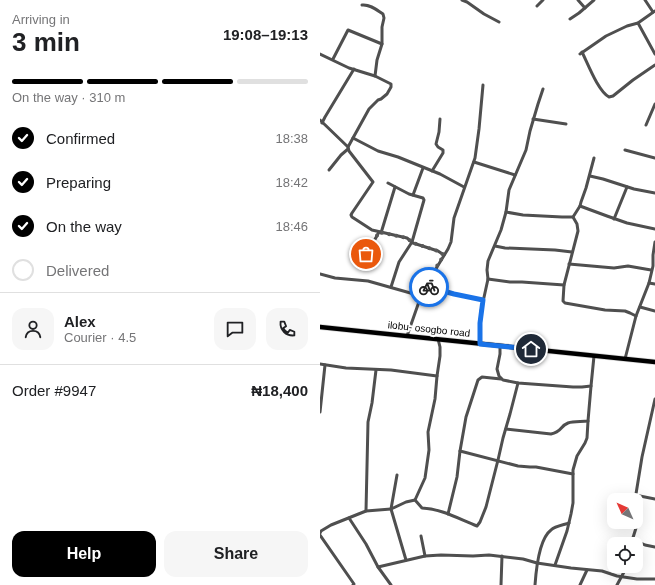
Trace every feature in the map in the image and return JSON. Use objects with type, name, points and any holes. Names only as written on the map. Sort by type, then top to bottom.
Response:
[{"type":"main road","name":"ilobu- osogbo road","points":[[320,327],[655,362]]},
{"type":"street","points":[[462,0],[468,1],[484,14],[499,22]]},
{"type":"street","points":[[537,6],[543,0]]},
{"type":"street","points":[[578,0],[585,8]]},
{"type":"street","points":[[570,19],[594,0]]},
{"type":"street","points":[[645,0],[654,12],[638,23],[627,26],[606,36],[581,53],[598,84],[608,97],[614,95],[636,77],[655,65]]},
{"type":"street","points":[[362,5],[366,5],[383,14],[384,18],[382,27],[382,44],[377,60],[375,76]]},
{"type":"street","points":[[638,23],[655,54]]},
{"type":"street","points":[[333,59],[348,30],[382,44]]},
{"type":"street","points":[[320,54],[391,84],[387,94],[369,109],[348,148],[329,170]]},
{"type":"street","points":[[354,69],[321,122],[348,148],[373,182],[352,213],[352,217],[367,227],[380,232],[409,239],[412,242],[438,251],[444,255]]},
{"type":"street","points":[[407,336],[421,296],[451,242],[454,218],[474,162],[483,85]]},
{"type":"street","points":[[480,344],[480,323],[488,278],[488,261],[501,230],[506,212],[509,190],[526,150],[543,89]]},
{"type":"street","points":[[646,125],[655,104]]},
{"type":"street","points":[[432,172],[443,153],[442,148],[438,147],[436,144],[440,119]]},
{"type":"street","points":[[534,119],[566,124]]},
{"type":"street","points":[[353,138],[378,151],[398,157],[464,187]]},
{"type":"street","points":[[625,150],[655,158]]},
{"type":"street","points":[[573,217],[580,206],[594,158]]},
{"type":"street","points":[[474,162],[515,175]]},
{"type":"street","points":[[413,195],[423,168]]},
{"type":"street","points":[[590,176],[634,189],[655,193]]},
{"type":"street","points":[[388,183],[423,198],[424,200],[412,242],[399,262],[391,287]]},
{"type":"street","points":[[366,254],[380,232],[395,187]]},
{"type":"street","points":[[614,219],[627,187]]},
{"type":"street","points":[[580,206],[627,223],[655,229]]},
{"type":"street","points":[[506,212],[523,215],[573,217]]},
{"type":"street","points":[[573,217],[577,224],[578,232],[564,285],[563,300],[565,303],[605,310],[625,311],[636,316]]},
{"type":"street","points":[[625,359],[636,316],[649,283],[655,242]]},
{"type":"street","points":[[495,246],[505,248],[572,252]]},
{"type":"street","points":[[569,264],[614,268],[628,266],[651,270]]},
{"type":"street","points":[[320,274],[335,278],[363,280],[421,296]]},
{"type":"street","points":[[488,278],[510,282],[564,285]]},
{"type":"street","points":[[649,283],[655,284]]},
{"type":"street","points":[[427,286],[454,294],[483,300]]},
{"type":"street","points":[[640,307],[655,311]]},
{"type":"street","points":[[415,500],[425,478],[429,450],[428,432],[435,399],[436,376],[440,356],[438,339]]},
{"type":"street","points":[[500,346],[497,369],[501,379]]},
{"type":"street","points":[[555,566],[571,514],[573,503],[573,474],[577,456],[587,438],[594,356]]},
{"type":"street","points":[[320,364],[376,370],[391,370],[436,376]]},
{"type":"street","points":[[320,412],[325,365]]},
{"type":"street","points":[[366,511],[368,422],[376,370]]},
{"type":"street","points":[[448,514],[457,477],[466,418],[478,380],[482,377],[518,383],[582,387],[591,386]]},
{"type":"street","points":[[415,500],[422,508],[430,508],[477,526],[486,507],[518,383]]},
{"type":"street","points":[[635,493],[655,399]]},
{"type":"street","points":[[506,429],[551,434],[558,432],[568,423],[588,421]]},
{"type":"street","points":[[460,450],[518,466],[530,468],[536,467],[573,474]]},
{"type":"street","points":[[397,475],[391,509],[406,560]]},
{"type":"street","points":[[643,496],[655,498]]},
{"type":"street","points":[[353,585],[354,584],[320,534],[321,531],[366,511],[391,509],[406,502],[415,500]]},
{"type":"street","points":[[349,518],[366,544],[378,567],[391,585]]},
{"type":"street","points":[[535,585],[537,563],[548,533],[554,528],[569,523]]},
{"type":"street","points":[[421,536],[425,556]]},
{"type":"street","points":[[643,544],[655,547]]},
{"type":"street","points":[[378,567],[425,556],[489,555],[523,559],[537,563],[602,572],[637,579],[655,579]]},
{"type":"street","points":[[501,585],[502,556]]},
{"type":"street","points":[[580,585],[587,570]]},
{"type":"street","points":[[617,585],[623,573]]},
{"type":"way so far","points":[[366,254],[379,232],[403,237],[409,239],[413,243],[438,251],[444,255],[427,286],[429,287]]},
{"type":"route","points":[[429,287],[483,300],[480,323],[480,344],[531,349]]}]
